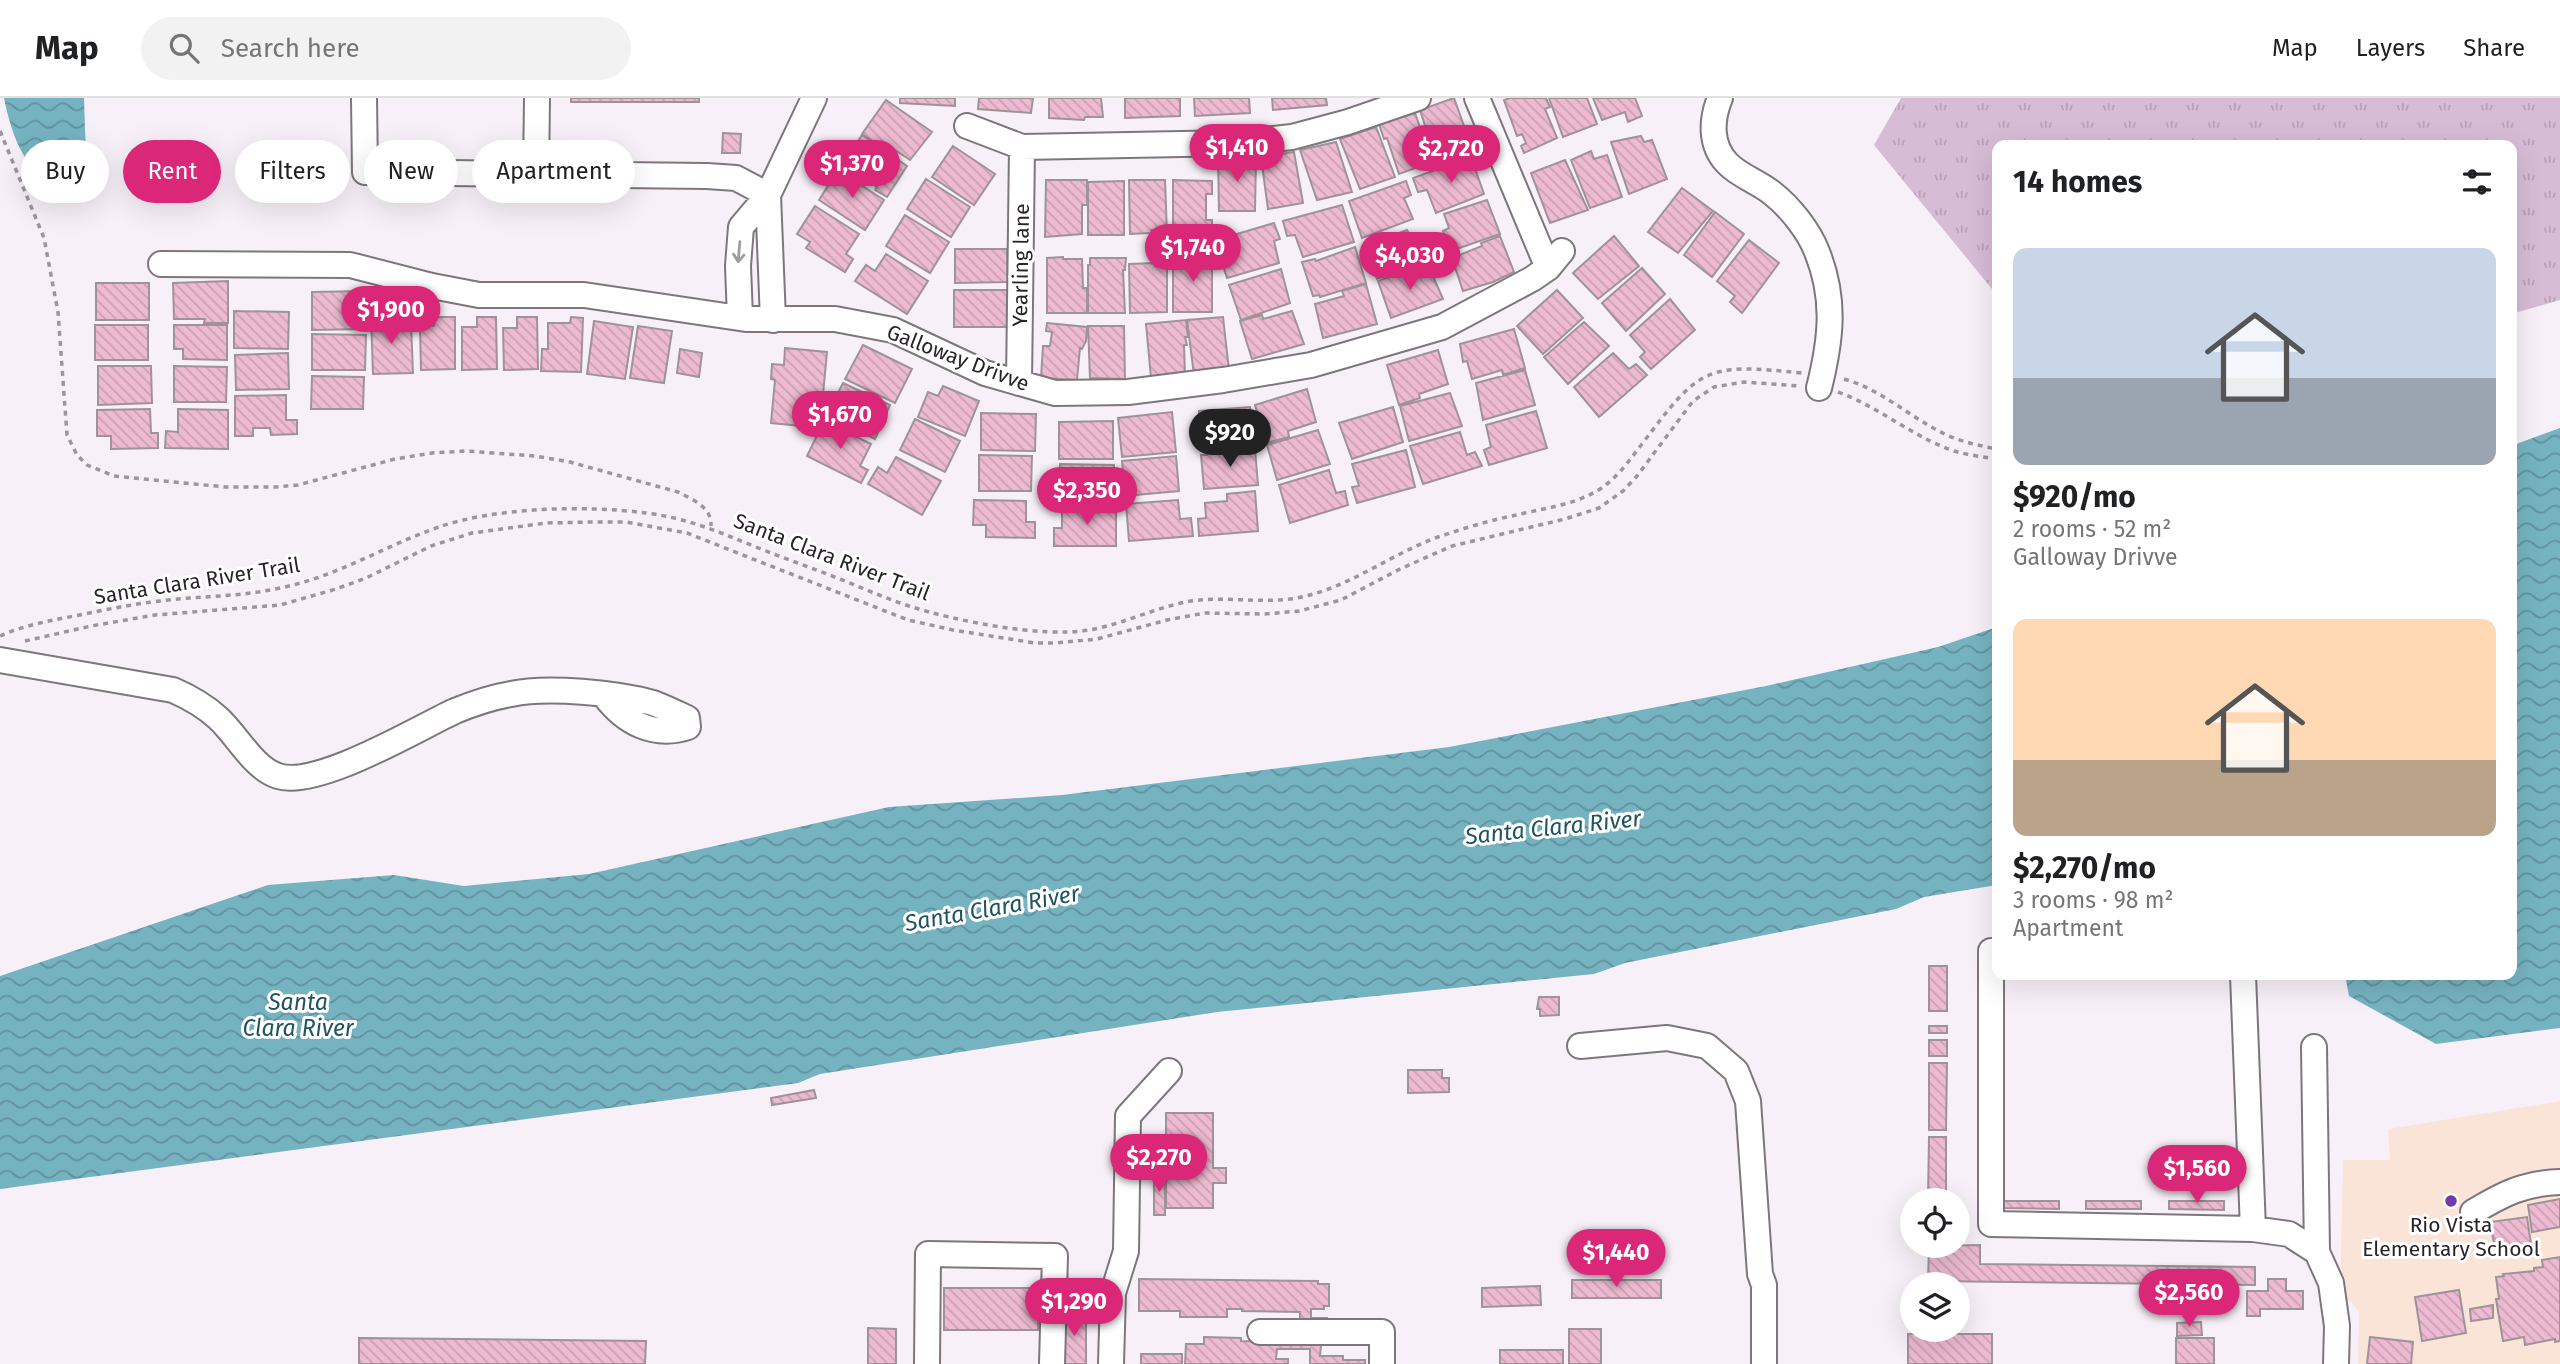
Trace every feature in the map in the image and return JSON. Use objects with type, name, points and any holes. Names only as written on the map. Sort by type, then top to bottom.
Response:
[{"type":"street","points":[[363,98],[365,172],[472,173]]},
{"type":"street","points":[[536,140],[537,98]]},
{"type":"street","points":[[740,318],[738,266],[741,228],[768,195],[814,98]]},
{"type":"street","points":[[967,126],[1023,147],[1235,143],[1292,137],[1348,122],[1418,98]]},
{"type":"street","name":"Galloway Drivve","points":[[162,264],[350,265],[479,295],[584,295],[740,318],[835,319],[893,330],[985,373],[1055,393],[1128,391],[1223,380],[1311,365],[1442,327],[1532,279],[1555,259],[1477,98]]},
{"type":"street","points":[[1720,98],[1714,112],[1713,127],[1722,156],[1728,164],[1774,194],[1799,221],[1817,250],[1826,279],[1831,311],[1830,344],[1821,382]]},
{"type":"street","name":"Yearling lane","points":[[1019,383],[1023,147]]},
{"type":"street","points":[[635,175],[736,178],[768,195]]},
{"type":"street","points":[[768,195],[773,320]]},
{"type":"street","points":[[0,660],[173,690],[194,700],[218,718],[261,765],[278,776],[288,778],[309,776],[346,764],[459,710],[512,693],[579,691],[604,695]]},
{"type":"street","points":[[1992,951],[1991,1224],[2253,1229],[2289,1234],[2317,1252]]},
{"type":"street","points":[[2243,980],[2253,1229]]},
{"type":"street","points":[[1580,1046],[1667,1038],[1707,1046],[1736,1070],[1748,1101],[1757,1249],[1764,1286],[1764,1364]]},
{"type":"street","points":[[2314,1047],[2317,1252],[2331,1283],[2337,1326],[2336,1364]]},
{"type":"street","points":[[1111,1364],[1113,1293],[1126,1251],[1128,1116],[1169,1071]]},
{"type":"street","points":[[2473,1212],[2503,1194],[2536,1182],[2560,1182]]},
{"type":"street","points":[[927,1364],[928,1254],[1055,1256],[1052,1364]]},
{"type":"street","points":[[1260,1332],[1382,1332],[1382,1364]]},
{"type":"path","points":[[0,131],[44,238],[58,312],[67,435],[77,455],[87,465],[114,475],[252,489],[298,485],[382,462],[432,453],[499,452],[570,462],[678,492],[709,512],[712,518],[711,527]]},
{"type":"path","name":"Santa Clara River Trail","points":[[0,636],[43,622],[128,606],[237,595],[295,585],[367,559],[438,527],[493,515],[602,509],[650,513],[711,527],[911,607],[1031,630],[1086,630],[1197,600],[1291,599],[1329,590],[1420,544],[1492,521],[1564,504],[1595,492],[1626,465],[1678,396],[1702,377],[1723,370],[1746,368],[1866,387],[1952,438],[1992,448]]},
{"type":"path","points":[[22,642],[80,628],[155,615],[280,606],[356,582],[431,546],[472,533],[546,523],[626,522],[687,533],[908,620],[1035,643],[1097,639],[1205,612],[1265,614],[1299,611],[1341,600],[1452,546],[1565,519],[1599,508],[1623,491],[1637,476],[1692,401],[1714,387],[1727,383],[1821,382],[1864,402],[1933,442],[1954,451],[1992,458]]},
{"type":"shaded area","name":"Rio Vista Elementary School","points":[[2560,1101],[2560,1364],[2358,1364],[2359,1312],[2351,1302],[2340,1299],[2343,1160],[2390,1160],[2388,1129]]},
{"type":"green space","points":[[1901,98],[2560,98],[2560,300],[2517,312],[2517,140],[1992,140],[1992,289],[1874,145]]},
{"type":"water","points":[[4,98],[84,98],[85,140],[21,140],[21,150]]},
{"type":"water","points":[[2560,428],[2560,1028],[2436,1044],[2349,996],[2346,980],[2517,980],[2517,444]]},
{"type":"water","name":"Santa Clara River","points":[[1992,629],[1992,886],[1924,897],[1896,909],[1625,963],[1594,974],[1217,1012],[820,1074],[798,1083],[0,1189],[0,976],[268,885],[394,875],[464,886],[589,874],[889,807],[1062,795],[1449,747],[1766,686],[1938,647]]},
{"type":"building","points":[[571,98],[699,98],[699,102],[571,102]]},
{"type":"building","points":[[900,98],[955,98],[955,106],[900,103]]},
{"type":"building","points":[[979,98],[1033,98],[1031,113],[978,109]]},
{"type":"building","points":[[1049,98],[1101,98],[1103,117],[1085,117],[1084,120],[1049,118]]},
{"type":"building","points":[[1125,98],[1180,98],[1180,116],[1125,118]]},
{"type":"building","points":[[1194,98],[1249,98],[1250,113],[1195,116]]},
{"type":"building","points":[[1272,98],[1326,98],[1327,105],[1273,110]]},
{"type":"building","points":[[1454,98],[1472,148],[1436,159],[1420,110]]},
{"type":"building","points":[[1546,98],[1550,107],[1545,109],[1557,138],[1524,153],[1521,146],[1526,143],[1522,134],[1517,136],[1504,100]]},
{"type":"building","points":[[1549,98],[1587,98],[1597,124],[1563,137]]},
{"type":"building","points":[[1593,98],[1635,98],[1642,116],[1628,122],[1625,112],[1602,120]]},
{"type":"building","points":[[886,100],[932,132],[910,160],[886,144],[884,149],[862,134]]},
{"type":"building","points":[[1415,113],[1432,162],[1399,174],[1387,138],[1384,139],[1379,124]]},
{"type":"building","points":[[1376,127],[1395,177],[1360,189],[1340,139]]},
{"type":"building","points":[[723,133],[741,134],[740,153],[722,153]]},
{"type":"building","points":[[862,135],[907,166],[887,197],[875,190],[877,187],[842,165]]},
{"type":"building","points":[[1641,136],[1644,142],[1652,140],[1667,179],[1629,194],[1611,142]]},
{"type":"building","points":[[1336,142],[1352,192],[1317,200],[1300,150]]},
{"type":"building","points":[[953,146],[995,174],[974,205],[932,177]]},
{"type":"building","points":[[1591,151],[1594,159],[1607,155],[1622,197],[1590,208],[1571,160]]},
{"type":"building","points":[[1294,152],[1303,203],[1268,209],[1261,157]]},
{"type":"building","points":[[1218,157],[1256,159],[1255,211],[1219,211]]},
{"type":"building","points":[[1471,157],[1484,194],[1436,213],[1427,190],[1418,192],[1413,178]]},
{"type":"building","points":[[1565,160],[1588,210],[1550,223],[1531,173]]},
{"type":"building","points":[[838,170],[884,200],[865,230],[819,200]]},
{"type":"building","points":[[926,179],[970,207],[951,237],[907,209]]},
{"type":"building","points":[[1046,180],[1087,180],[1087,205],[1082,205],[1082,234],[1045,237]]},
{"type":"building","points":[[1129,180],[1165,180],[1167,234],[1154,234],[1154,230],[1151,230],[1151,233],[1130,234]]},
{"type":"building","points":[[1173,180],[1212,181],[1212,194],[1206,194],[1206,220],[1212,220],[1212,241],[1196,241],[1195,234],[1173,234]]},
{"type":"building","points":[[1124,181],[1124,235],[1088,235],[1088,182]]},
{"type":"building","points":[[1406,181],[1411,195],[1404,198],[1413,219],[1362,238],[1349,201]]},
{"type":"building","points":[[1682,188],[1713,211],[1678,253],[1648,232]]},
{"type":"building","points":[[1487,200],[1500,234],[1451,251],[1443,231],[1449,228],[1444,214]]},
{"type":"building","points":[[1342,205],[1354,242],[1303,257],[1295,235],[1287,236],[1283,221]]},
{"type":"building","points":[[815,206],[859,234],[846,254],[853,259],[845,272],[806,248],[810,242],[797,234]]},
{"type":"building","points":[[1715,212],[1744,234],[1712,277],[1684,255]]},
{"type":"building","points":[[905,215],[949,242],[930,273],[886,246]]},
{"type":"building","points":[[1274,223],[1280,239],[1274,241],[1279,263],[1227,278],[1219,254],[1232,249],[1230,236]]},
{"type":"building","points":[[1407,230],[1414,241],[1420,239],[1427,259],[1377,279],[1367,245]]},
{"type":"building","points":[[1500,236],[1514,272],[1463,291],[1452,258]]},
{"type":"building","points":[[1614,236],[1639,266],[1598,299],[1573,273]]},
{"type":"building","points":[[1749,240],[1779,263],[1742,313],[1730,302],[1735,296],[1717,281]]},
{"type":"building","points":[[1355,247],[1366,283],[1320,297],[1313,296],[1302,262],[1316,261]]},
{"type":"building","points":[[955,249],[1007,249],[1008,282],[955,283]]},
{"type":"building","points":[[1197,249],[1212,249],[1212,312],[1173,312],[1173,260],[1197,260]]},
{"type":"building","points":[[886,254],[928,281],[907,314],[855,281],[866,265],[875,271]]},
{"type":"building","points":[[1047,258],[1082,259],[1083,288],[1087,288],[1087,313],[1047,313]]},
{"type":"building","points":[[1090,258],[1126,258],[1123,270],[1125,313],[1088,313]]},
{"type":"building","points":[[1155,263],[1155,266],[1167,266],[1167,312],[1130,313],[1129,264]]},
{"type":"building","points":[[1429,267],[1443,299],[1391,318],[1378,281]]},
{"type":"building","points":[[1642,268],[1665,294],[1626,331],[1602,303]]},
{"type":"building","points":[[1281,269],[1290,303],[1241,320],[1229,285]]},
{"type":"building","points":[[228,281],[228,323],[204,323],[205,319],[174,319],[173,283]]},
{"type":"building","points":[[96,283],[149,283],[149,320],[96,320]]},
{"type":"building","points":[[1366,284],[1377,324],[1323,338],[1315,304],[1344,296],[1342,291]]},
{"type":"building","points":[[954,290],[1007,290],[1007,327],[954,327]]},
{"type":"building","points":[[1557,290],[1583,318],[1543,354],[1517,326]]},
{"type":"building","points":[[365,291],[366,329],[312,330],[312,292]]},
{"type":"building","points":[[1670,299],[1695,330],[1651,369],[1640,357],[1645,352],[1630,335]]},
{"type":"building","points":[[234,311],[289,312],[288,349],[234,348]]},
{"type":"building","points":[[1292,311],[1304,344],[1252,359],[1240,321],[1262,315],[1263,319]]},
{"type":"building","points":[[371,313],[389,313],[389,323],[411,322],[413,373],[373,374]]},
{"type":"building","points":[[434,317],[455,317],[455,369],[421,370],[420,326],[434,326]]},
{"type":"building","points":[[477,317],[496,317],[497,369],[462,370],[462,327],[477,327]]},
{"type":"building","points":[[517,317],[537,317],[538,369],[504,370],[503,328],[517,328]]},
{"type":"building","points":[[571,317],[583,318],[581,372],[541,371],[542,349],[548,349],[548,323],[570,323]]},
{"type":"building","points":[[1223,317],[1229,370],[1194,375],[1187,320]]},
{"type":"building","points":[[1186,320],[1188,337],[1185,337],[1187,345],[1184,345],[1185,374],[1151,378],[1146,324]]},
{"type":"building","points":[[594,321],[633,327],[625,379],[587,374]]},
{"type":"building","points":[[1584,322],[1609,346],[1568,384],[1544,357]]},
{"type":"building","points":[[1047,323],[1087,327],[1086,341],[1082,349],[1080,348],[1077,380],[1041,378],[1043,346],[1050,346],[1052,332],[1046,331]]},
{"type":"building","points":[[95,325],[148,325],[148,360],[95,360]]},
{"type":"building","points":[[174,325],[227,325],[227,360],[183,359],[183,349],[174,349]]},
{"type":"building","points":[[638,326],[672,331],[664,383],[630,378]]},
{"type":"building","points":[[1088,326],[1124,326],[1125,379],[1090,378]]},
{"type":"building","points":[[1514,329],[1525,368],[1503,375],[1502,370],[1472,379],[1467,361],[1463,362],[1460,344]]},
{"type":"building","points":[[312,334],[366,335],[365,370],[312,370]]},
{"type":"building","points":[[863,345],[912,369],[895,403],[845,379]]},
{"type":"building","points":[[785,348],[827,352],[823,395],[815,394],[811,427],[771,423],[775,380],[771,379],[772,364],[784,365]]},
{"type":"building","points":[[680,349],[702,353],[699,377],[677,373]]},
{"type":"building","points":[[1438,350],[1448,384],[1419,394],[1420,398],[1399,405],[1387,365]]},
{"type":"building","points":[[288,353],[289,389],[236,390],[235,355]]},
{"type":"building","points":[[1613,353],[1629,369],[1636,364],[1647,375],[1599,417],[1574,387]]},
{"type":"building","points":[[98,366],[151,366],[152,403],[98,405]]},
{"type":"building","points":[[174,366],[227,367],[226,402],[174,402]]},
{"type":"building","points":[[1525,370],[1535,405],[1483,420],[1476,383]]},
{"type":"building","points":[[312,376],[364,377],[363,409],[311,409]]},
{"type":"building","points":[[843,383],[890,405],[875,439],[827,414]]},
{"type":"building","points":[[943,386],[979,401],[965,436],[918,417],[928,392],[938,396]]},
{"type":"building","points":[[1307,389],[1316,422],[1288,431],[1289,437],[1266,443],[1255,405]]},
{"type":"building","points":[[1450,393],[1462,426],[1409,441],[1400,406]]},
{"type":"building","points":[[286,395],[286,420],[297,420],[297,434],[271,435],[270,428],[253,428],[253,436],[235,436],[235,396]]},
{"type":"building","points":[[1250,407],[1255,448],[1229,450],[1229,446],[1199,447],[1199,411]]},
{"type":"building","points":[[1393,407],[1403,442],[1352,459],[1339,423]]},
{"type":"building","points":[[150,409],[151,433],[158,433],[158,448],[111,449],[111,436],[97,436],[97,410]]},
{"type":"building","points":[[178,409],[228,410],[228,449],[165,448],[166,431],[178,432]]},
{"type":"building","points":[[1536,411],[1547,448],[1489,465],[1484,450],[1491,447],[1486,425]]},
{"type":"building","points":[[1172,412],[1176,452],[1122,457],[1118,418]]},
{"type":"building","points":[[981,413],[1036,414],[1035,451],[981,450]]},
{"type":"building","points":[[915,419],[960,441],[945,472],[900,450]]},
{"type":"building","points":[[824,421],[871,444],[860,466],[868,470],[861,483],[807,456]]},
{"type":"building","points":[[1113,421],[1113,459],[1059,459],[1059,422]]},
{"type":"building","points":[[1318,430],[1330,464],[1277,480],[1267,445]]},
{"type":"building","points":[[1460,432],[1467,455],[1475,452],[1482,466],[1423,484],[1410,446]]},
{"type":"building","points":[[1255,449],[1258,485],[1204,489],[1201,455]]},
{"type":"building","points":[[1406,450],[1415,487],[1357,503],[1352,487],[1359,486],[1352,464]]},
{"type":"building","points":[[979,455],[1032,456],[1031,491],[979,491]]},
{"type":"building","points":[[1176,456],[1179,491],[1125,496],[1122,461]]},
{"type":"building","points":[[896,457],[941,481],[922,515],[868,484],[878,467],[887,473]]},
{"type":"building","points":[[1060,464],[1114,465],[1114,502],[1058,501]]},
{"type":"building","points":[[1329,470],[1336,493],[1345,491],[1348,505],[1290,523],[1279,485]]},
{"type":"building","points":[[1255,491],[1258,531],[1199,536],[1198,519],[1206,518],[1205,503],[1227,501],[1227,494]]},
{"type":"building","points":[[974,500],[1026,501],[1026,522],[1035,522],[1035,538],[986,537],[986,525],[973,525]]},
{"type":"building","points":[[1178,500],[1180,519],[1191,518],[1193,536],[1129,541],[1126,504]]},
{"type":"building","points":[[1062,506],[1116,507],[1116,546],[1054,546],[1054,528],[1062,528]]},
{"type":"building","points":[[1929,966],[1947,966],[1947,1011],[1929,1011]]},
{"type":"building","points":[[1539,997],[1559,997],[1559,1015],[1540,1016],[1540,1009],[1537,1009]]},
{"type":"building","points":[[1929,1026],[1947,1026],[1947,1033],[1929,1033]]},
{"type":"building","points":[[1929,1040],[1947,1040],[1947,1056],[1929,1056]]},
{"type":"building","points":[[1929,1063],[1947,1063],[1946,1130],[1929,1130]]},
{"type":"building","points":[[1408,1070],[1442,1070],[1442,1078],[1449,1078],[1449,1092],[1408,1093]]},
{"type":"building","points":[[814,1090],[816,1098],[772,1105],[771,1098]]},
{"type":"building","points":[[1166,1113],[1213,1113],[1213,1168],[1226,1168],[1226,1183],[1213,1183],[1213,1208],[1166,1208],[1166,1157],[1147,1157],[1147,1138],[1166,1138]]},
{"type":"building","points":[[1929,1137],[1946,1137],[1946,1188],[1928,1188]]},
{"type":"building","points":[[1154,1173],[1165,1173],[1165,1215],[1154,1215]]},
{"type":"building","points":[[2560,1199],[2560,1227],[2532,1232],[2528,1205]]},
{"type":"building","points":[[2003,1201],[2059,1201],[2059,1209],[2003,1208]]},
{"type":"building","points":[[2086,1201],[2141,1201],[2141,1209],[2086,1209]]},
{"type":"building","points":[[2169,1201],[2224,1201],[2224,1210],[2169,1209]]},
{"type":"building","points":[[2527,1217],[2531,1244],[2495,1249],[2490,1222]]},
{"type":"building","points":[[1970,1245],[1980,1245],[1980,1264],[2255,1267],[2255,1285],[1970,1282],[1970,1272],[1928,1272],[1929,1258],[1970,1258]]},
{"type":"building","points":[[2560,1257],[2560,1341],[2555,1342],[2555,1339],[2525,1345],[2524,1337],[2503,1341],[2496,1299],[2499,1299],[2496,1277],[2534,1271],[2534,1268],[2543,1267],[2542,1260]]},
{"type":"building","points":[[1139,1279],[1318,1281],[1318,1284],[1329,1284],[1329,1306],[1324,1306],[1324,1309],[1311,1309],[1311,1318],[1327,1318],[1326,1326],[1300,1326],[1300,1312],[1227,1309],[1227,1317],[1180,1317],[1180,1311],[1139,1311]]},
{"type":"building","points":[[2268,1279],[2286,1279],[2286,1291],[2303,1291],[2303,1309],[2260,1309],[2260,1316],[2247,1316],[2247,1291],[2268,1291]]},
{"type":"building","points":[[1572,1280],[1661,1280],[1661,1298],[1572,1298]]},
{"type":"building","points":[[1540,1286],[1541,1305],[1482,1307],[1482,1288]]},
{"type":"building","points":[[944,1288],[1038,1288],[1038,1330],[944,1330]]},
{"type":"building","points":[[2459,1290],[2466,1333],[2422,1341],[2415,1297]]},
{"type":"building","points":[[2493,1305],[2493,1318],[2471,1321],[2470,1309]]},
{"type":"building","points":[[1063,1311],[1086,1311],[1086,1364],[1063,1364]]},
{"type":"building","points":[[2201,1322],[2202,1335],[2177,1336],[2177,1323]]},
{"type":"building","points":[[868,1328],[896,1329],[896,1364],[868,1364]]},
{"type":"building","points":[[1569,1329],[1601,1329],[1601,1364],[1569,1364]]},
{"type":"building","points":[[1970,1334],[1992,1334],[1992,1364],[1908,1364],[1908,1342],[1970,1342]]},
{"type":"building","points":[[1204,1337],[1316,1343],[1321,1345],[1320,1356],[1343,1356],[1343,1360],[1365,1360],[1365,1364],[1310,1364],[1310,1349],[1277,1349],[1276,1359],[1288,1359],[1288,1364],[1185,1364],[1186,1344],[1204,1344]]},
{"type":"building","points":[[2370,1337],[2413,1342],[2411,1364],[2367,1364]]},
{"type":"building","points":[[359,1338],[646,1341],[645,1364],[359,1364]]},
{"type":"building","points":[[2176,1338],[2214,1338],[2214,1364],[2176,1364]]},
{"type":"building","points":[[1500,1350],[1563,1350],[1563,1364],[1500,1364]]},
{"type":"building","points":[[1141,1354],[1182,1354],[1182,1364],[1141,1364]]},
{"type":"place","name":"Rio Vista Elementary School","points":[[2451,1201]]}]
